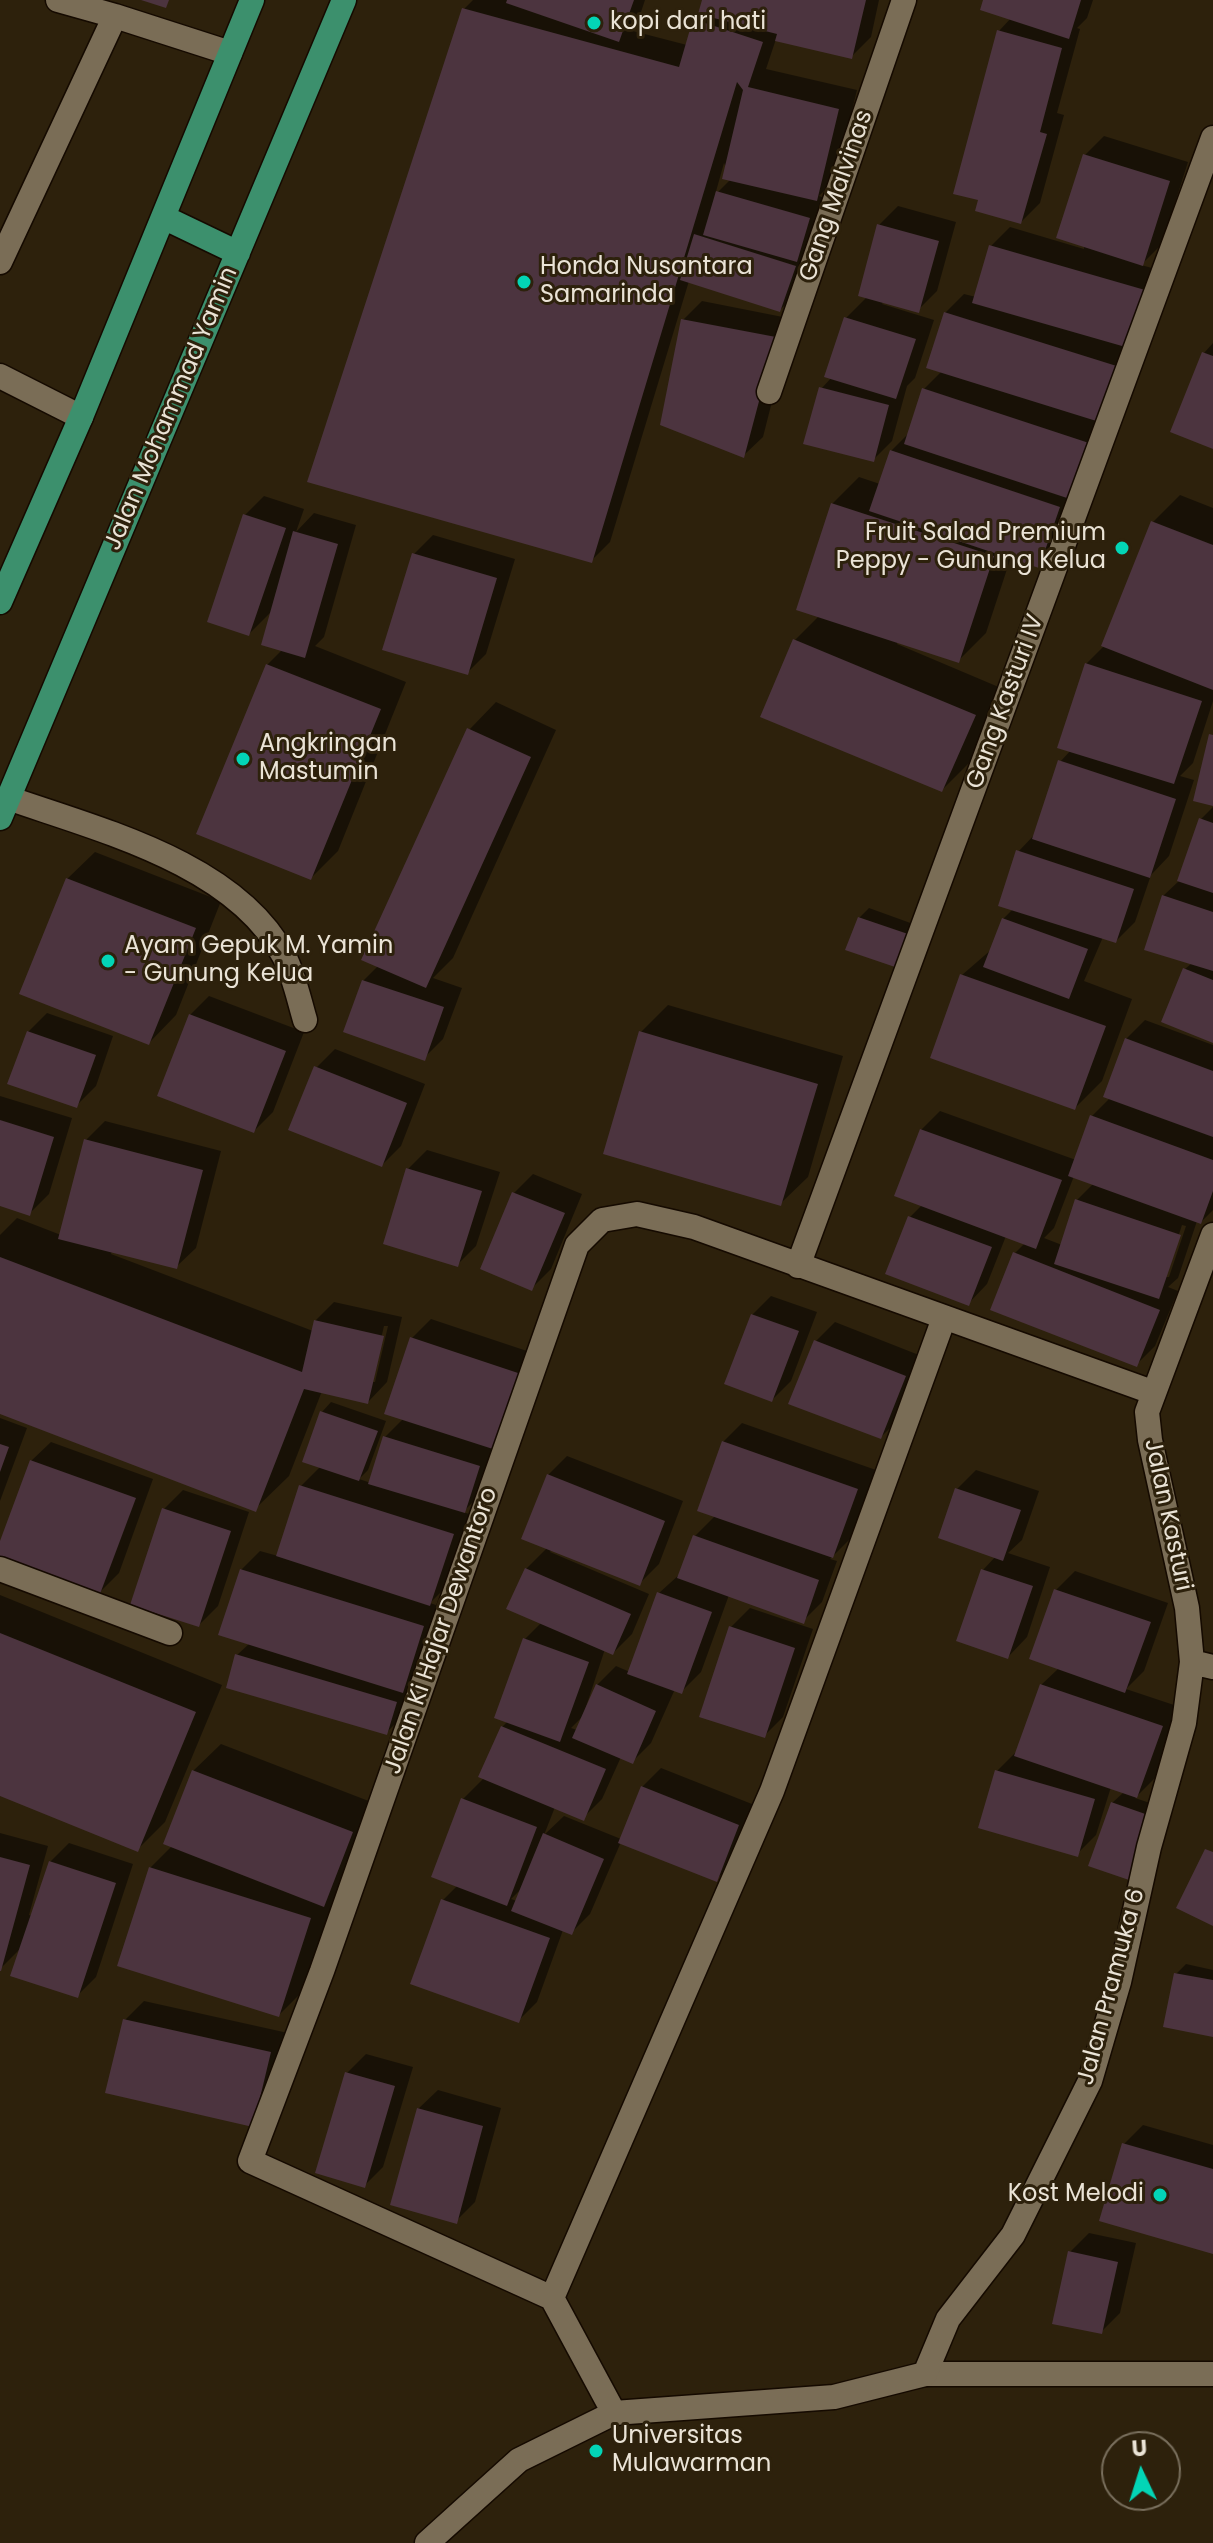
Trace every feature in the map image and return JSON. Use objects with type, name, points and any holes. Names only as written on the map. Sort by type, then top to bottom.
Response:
[{"type":"main road","points":[[0,602],[81,417],[252,0]]},
{"type":"main road","name":"Jalan Mohammad Yamin","points":[[4,808],[344,0]]},
{"type":"main road","points":[[163,217],[238,253]]},
{"type":"street","points":[[58,0],[230,53]]},
{"type":"street","name":"Gang Malvinas","points":[[769,392],[904,0]]},
{"type":"street","points":[[0,262],[115,16]]},
{"type":"street","name":"Gang Kasturi IV","points":[[798,1266],[1213,138]]},
{"type":"street","points":[[0,376],[81,417]]},
{"type":"street","points":[[4,808],[153,849],[238,898],[284,956],[305,1020]]},
{"type":"street","name":"Jalan Ki Hajar Dewantoro","points":[[552,2298],[409,2230],[250,2161],[322,1971],[577,1245],[602,1220],[637,1214],[694,1227],[1152,1392]]},
{"type":"street","name":"Jalan Kasturi","points":[[1203,1665],[1187,1608],[1150,1440],[1147,1412],[1213,1235]]},
{"type":"street","points":[[614,2413],[552,2298],[772,1791],[944,1318]]},
{"type":"street","points":[[0,1569],[170,1633]]},
{"type":"street","name":"Jalan Pramuka 6","points":[[925,2374],[948,2319],[1013,2235],[1090,2081],[1119,1982],[1149,1847],[1203,1665]]},
{"type":"street","points":[[427,2543],[519,2460],[614,2413],[834,2397],[925,2374],[1213,2374]]},
{"type":"building","points":[[141,0],[169,0],[166,8]]},
{"type":"building","name":"kopi dari hati","points":[[507,0],[634,0],[619,42],[506,3]]},
{"type":"building","points":[[702,0],[866,0],[852,59],[775,41],[777,34],[698,14]]},
{"type":"building","points":[[983,0],[1081,0],[1069,39],[980,10]]},
{"type":"building","name":"Honda Nusantara Samarinda","points":[[462,8],[679,67],[693,19],[763,42],[748,87],[839,109],[817,201],[722,179],[743,90],[737,82],[592,563],[307,482]]},
{"type":"building","points":[[997,30],[1062,48],[1040,132],[1047,134],[1021,224],[975,211],[978,200],[953,194]]},
{"type":"building","points":[[1083,154],[1170,181],[1143,266],[1056,238]]},
{"type":"building","points":[[716,191],[810,218],[797,262],[703,235]]},
{"type":"building","points":[[877,224],[939,241],[919,313],[858,296]]},
{"type":"building","points":[[694,234],[796,266],[780,312],[680,280]]},
{"type":"building","points":[[989,245],[1145,290],[1129,348],[972,303]]},
{"type":"building","points":[[944,312],[1123,368],[1106,424],[926,368]]},
{"type":"building","points":[[844,317],[916,339],[896,399],[824,377]]},
{"type":"building","points":[[681,319],[776,337],[744,458],[660,425]]},
{"type":"building","points":[[1202,352],[1213,356],[1213,449],[1170,432]]},
{"type":"building","points":[[819,387],[889,405],[874,462],[803,444]]},
{"type":"building","points":[[922,388],[1089,443],[1070,499],[904,444]]},
{"type":"building","points":[[890,450],[1060,507],[1039,568],[869,511]]},
{"type":"building","points":[[831,503],[994,556],[959,663],[796,610]]},
{"type":"building","points":[[243,514],[286,528],[249,636],[207,622]]},
{"type":"building","points":[[1151,521],[1213,545],[1213,690],[1101,646]]},
{"type":"building","points":[[293,531],[338,544],[305,658],[261,645]]},
{"type":"building","points":[[412,553],[497,578],[468,675],[382,650]]},
{"type":"building","points":[[793,639],[976,715],[942,792],[760,717]]},
{"type":"building","points":[[1085,663],[1202,701],[1174,784],[1057,748]]},
{"type":"building","points":[[266,664],[381,709],[311,880],[196,834]]},
{"type":"building","points":[[467,728],[531,757],[426,988],[361,960]]},
{"type":"building","points":[[1209,734],[1213,735],[1213,806],[1193,801]]},
{"type":"building","points":[[1058,760],[1176,799],[1150,878],[1032,839]]},
{"type":"building","points":[[1199,818],[1213,823],[1213,893],[1177,881]]},
{"type":"building","points":[[1016,850],[1134,889],[1116,943],[998,906]]},
{"type":"building","name":"Ayam Gepuk M. Yamin - Gunung Kelua","points":[[66,878],[196,928],[149,1045],[19,994]]},
{"type":"building","points":[[1162,895],[1213,912],[1213,971],[1144,950]]},
{"type":"building","points":[[858,917],[908,934],[895,967],[845,950]]},
{"type":"building","points":[[1002,918],[1088,949],[1069,999],[983,967]]},
{"type":"building","points":[[1183,968],[1213,980],[1213,1043],[1161,1022]]},
{"type":"building","points":[[960,974],[1106,1026],[1075,1110],[930,1058]]},
{"type":"building","points":[[362,980],[444,1007],[425,1061],[343,1032]]},
{"type":"building","points":[[189,1014],[286,1051],[254,1133],[157,1096]]},
{"type":"building","points":[[27,1031],[96,1055],[77,1108],[7,1084]]},
{"type":"building","points":[[639,1031],[818,1084],[781,1206],[603,1154]]},
{"type":"building","points":[[1125,1038],[1213,1071],[1213,1137],[1103,1097]]},
{"type":"building","points":[[314,1066],[407,1103],[382,1167],[288,1130]]},
{"type":"building","points":[[1090,1115],[1213,1160],[1213,1191],[1201,1224],[1068,1176]]},
{"type":"building","points":[[0,1120],[54,1137],[30,1216],[0,1206]]},
{"type":"building","points":[[920,1129],[1062,1180],[1036,1249],[894,1196]]},
{"type":"building","points":[[84,1139],[203,1170],[177,1269],[58,1239]]},
{"type":"building","points":[[406,1168],[482,1191],[458,1267],[383,1244]]},
{"type":"building","points":[[512,1192],[565,1213],[532,1291],[480,1269]]},
{"type":"building","points":[[1075,1199],[1181,1235],[1159,1299],[1054,1264]]},
{"type":"building","points":[[908,1216],[992,1247],[969,1306],[885,1274]]},
{"type":"building","points":[[1013,1252],[1160,1310],[1137,1367],[990,1310]]},
{"type":"building","points":[[0,1257],[302,1372],[314,1320],[384,1336],[368,1404],[304,1389],[256,1512],[0,1414]]},
{"type":"building","points":[[751,1314],[799,1331],[772,1402],[724,1384]]},
{"type":"building","points":[[410,1337],[521,1374],[496,1450],[384,1414]]},
{"type":"building","points":[[814,1340],[906,1376],[881,1439],[788,1404]]},
{"type":"building","points":[[320,1411],[378,1431],[359,1481],[302,1462]]},
{"type":"building","points":[[383,1436],[480,1466],[465,1513],[368,1484]]},
{"type":"building","points":[[722,1441],[858,1489],[833,1558],[697,1511]]},
{"type":"building","points":[[0,1444],[9,1447],[0,1472]]},
{"type":"building","points":[[30,1460],[136,1498],[100,1594],[0,1557],[0,1541]]},
{"type":"building","points":[[547,1474],[665,1521],[640,1586],[521,1539]]},
{"type":"building","points":[[299,1485],[454,1534],[430,1606],[276,1556]]},
{"type":"building","points":[[955,1488],[1021,1510],[1003,1561],[938,1538]]},
{"type":"building","points":[[162,1508],[231,1531],[199,1627],[130,1605]]},
{"type":"building","points":[[693,1535],[819,1580],[804,1624],[677,1578]]},
{"type":"building","points":[[525,1568],[631,1614],[613,1655],[506,1609]]},
{"type":"building","points":[[240,1569],[424,1626],[403,1693],[218,1635]]},
{"type":"building","points":[[981,1569],[1033,1586],[1008,1659],[956,1641]]},
{"type":"building","points":[[1054,1589],[1151,1622],[1125,1693],[1029,1659]]},
{"type":"building","points":[[657,1592],[712,1612],[682,1694],[627,1674]]},
{"type":"building","points":[[729,1626],[795,1648],[765,1738],[699,1717]]},
{"type":"building","points":[[0,1633],[196,1712],[138,1852],[0,1796]]},
{"type":"building","points":[[523,1638],[589,1662],[560,1742],[494,1718]]},
{"type":"building","points":[[235,1654],[397,1702],[387,1735],[226,1688]]},
{"type":"building","points":[[596,1684],[656,1711],[633,1764],[572,1738]]},
{"type":"building","points":[[1040,1684],[1163,1726],[1137,1798],[1014,1756]]},
{"type":"building","points":[[501,1726],[606,1769],[584,1821],[478,1777]]},
{"type":"building","points":[[192,1770],[353,1832],[324,1907],[163,1844]]},
{"type":"building","points":[[995,1770],[1095,1799],[1078,1857],[978,1828]]},
{"type":"building","points":[[641,1786],[739,1825],[717,1882],[618,1843]]},
{"type":"building","points":[[461,1798],[537,1827],[507,1906],[431,1877]]},
{"type":"building","points":[[1111,1802],[1151,1816],[1129,1880],[1088,1866]]},
{"type":"building","points":[[543,1833],[604,1859],[572,1935],[511,1911]]},
{"type":"building","points":[[1205,1849],[1213,1852],[1213,1926],[1176,1908]]},
{"type":"building","points":[[0,1857],[30,1865],[1,1971],[0,1971]]},
{"type":"building","points":[[49,1861],[116,1883],[78,1998],[10,1976]]},
{"type":"building","points":[[149,1867],[311,1918],[279,2017],[117,1966]]},
{"type":"building","points":[[441,1899],[550,1938],[519,2023],[410,1984]]},
{"type":"building","points":[[1174,1973],[1213,1980],[1213,2037],[1163,2027]]},
{"type":"building","points":[[123,2019],[271,2052],[253,2127],[105,2093]]},
{"type":"building","points":[[345,2072],[395,2086],[365,2188],[315,2173]]},
{"type":"building","points":[[417,2108],[483,2126],[457,2224],[390,2205]]},
{"type":"building","name":"Kost Melodi","points":[[1122,2143],[1213,2169],[1213,2254],[1099,2221]]},
{"type":"building","points":[[1068,2251],[1118,2262],[1102,2334],[1052,2324]]},
{"type":"place","name":"kopi dari hati","points":[[594,23]]},
{"type":"place","name":"Honda Nusantara Samarinda","points":[[524,282]]},
{"type":"place","name":"Fruit Salad Premium Peppy - Gunung Kelua","points":[[1122,548]]},
{"type":"place","name":"Angkringan Mastumin","points":[[243,759]]},
{"type":"place","name":"Ayam Gepuk M. Yamin - Gunung Kelua","points":[[108,961]]},
{"type":"place","name":"Kost Melodi","points":[[1160,2195]]},
{"type":"place","name":"Universitas Mulawarman","points":[[596,2451]]}]
